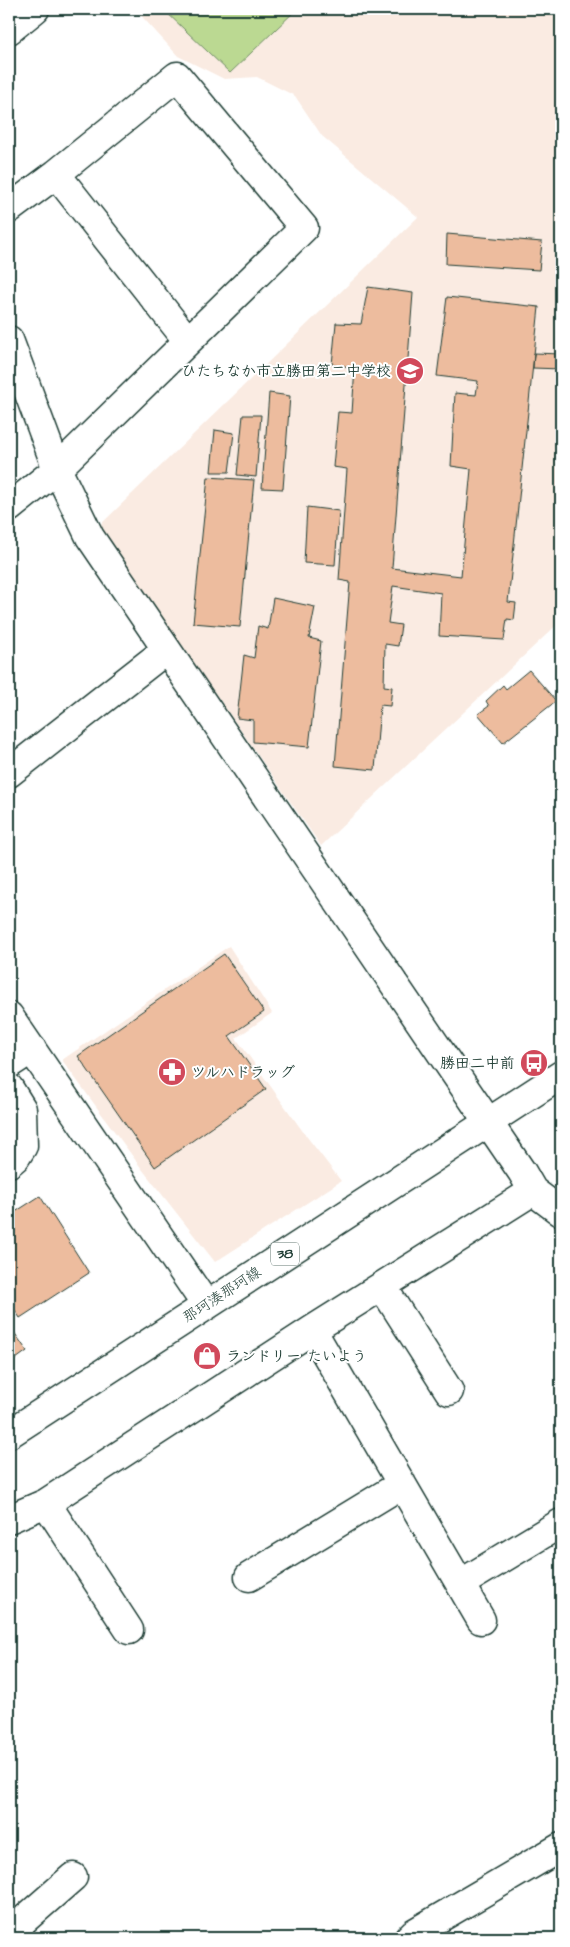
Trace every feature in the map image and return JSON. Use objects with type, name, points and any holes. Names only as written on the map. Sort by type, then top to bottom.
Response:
[{"type":"street","points":[[9,30],[35,9]]},
{"type":"street","points":[[9,209],[56,174],[177,76],[304,228],[57,469],[9,508]]},
{"type":"street","points":[[56,174],[188,341]]},
{"type":"street","points":[[9,340],[57,469],[90,537],[522,1172],[533,1191],[561,1212]]},
{"type":"street","points":[[9,773],[166,650]]},
{"type":"street","points":[[9,1016],[206,1305]]},
{"type":"street","points":[[9,1064],[32,1049]]},
{"type":"street","name":"那珂湊那珂線","points":[[9,1434],[561,1075]]},
{"type":"street","points":[[9,1088],[22,1109],[23,1146],[16,1157],[9,1163]]},
{"type":"street","points":[[9,1519],[46,1503],[312,1330],[533,1191]]},
{"type":"street","points":[[382,1286],[448,1391]]},
{"type":"street","points":[[312,1330],[481,1620]]},
{"type":"street","points":[[249,1577],[402,1484]]},
{"type":"street","points":[[46,1503],[128,1630]]},
{"type":"street","points":[[460,1584],[561,1524]]},
{"type":"street","points":[[409,1938],[414,1933],[561,1847]]},
{"type":"street","points":[[9,1933],[73,1877]]},
{"type":"shaded area","name":"ひたちなか市立勝田第二中学校","points":[[135,9],[561,9],[561,621],[321,846],[99,526],[418,217],[322,136],[295,96],[257,77],[224,79],[178,56]]},
{"type":"shaded area","points":[[229,946],[272,1013],[236,1038],[341,1181],[215,1262],[142,1169],[62,1060]]},
{"type":"green space","points":[[163,9],[297,9],[230,73]]},
{"type":"building","points":[[447,234],[542,242],[539,270],[446,264]]},
{"type":"building","points":[[368,287],[413,293],[392,568],[461,576],[471,469],[451,466],[455,393],[476,395],[478,381],[437,376],[447,297],[539,307],[508,602],[516,603],[514,620],[507,619],[504,640],[439,636],[441,593],[393,586],[388,623],[401,625],[398,646],[385,644],[384,686],[392,687],[390,706],[380,705],[375,770],[335,766],[350,582],[339,580],[347,469],[333,467],[338,412],[352,413],[355,367],[332,365],[336,323],[361,324]]},
{"type":"building","points":[[534,353],[561,354],[561,369],[533,368]]},
{"type":"building","points":[[269,393],[290,396],[283,489],[262,488]]},
{"type":"building","points":[[243,415],[261,415],[256,477],[237,475]]},
{"type":"building","points":[[215,430],[234,433],[229,472],[211,472]]},
{"type":"building","points":[[208,477],[254,480],[240,627],[193,623]]},
{"type":"building","points":[[307,507],[339,511],[335,565],[304,563]]},
{"type":"building","points":[[273,598],[315,607],[309,638],[321,641],[309,747],[253,742],[253,720],[237,718],[244,655],[254,658],[258,626],[268,629]]},
{"type":"building","points":[[529,670],[556,701],[503,743],[478,714],[489,706],[486,701],[503,685],[506,689]]},
{"type":"building","name":"ツルハドラッグ","points":[[224,954],[264,1012],[229,1036],[266,1089],[155,1167],[78,1056]]},
{"type":"building","points":[[40,1196],[89,1273],[20,1318],[9,1301],[9,1216]]},
{"type":"building","points":[[9,1325],[27,1351],[9,1364]]},
{"type":"place","name":"ひたちなか市立勝田第二中学校","points":[[410,371]]},
{"type":"place","name":"勝田二中前","points":[[534,1063]]},
{"type":"place","name":"ツルハドラッグ","points":[[172,1072]]},
{"type":"place","name":"ランドリー たいよう","points":[[207,1356]]}]
